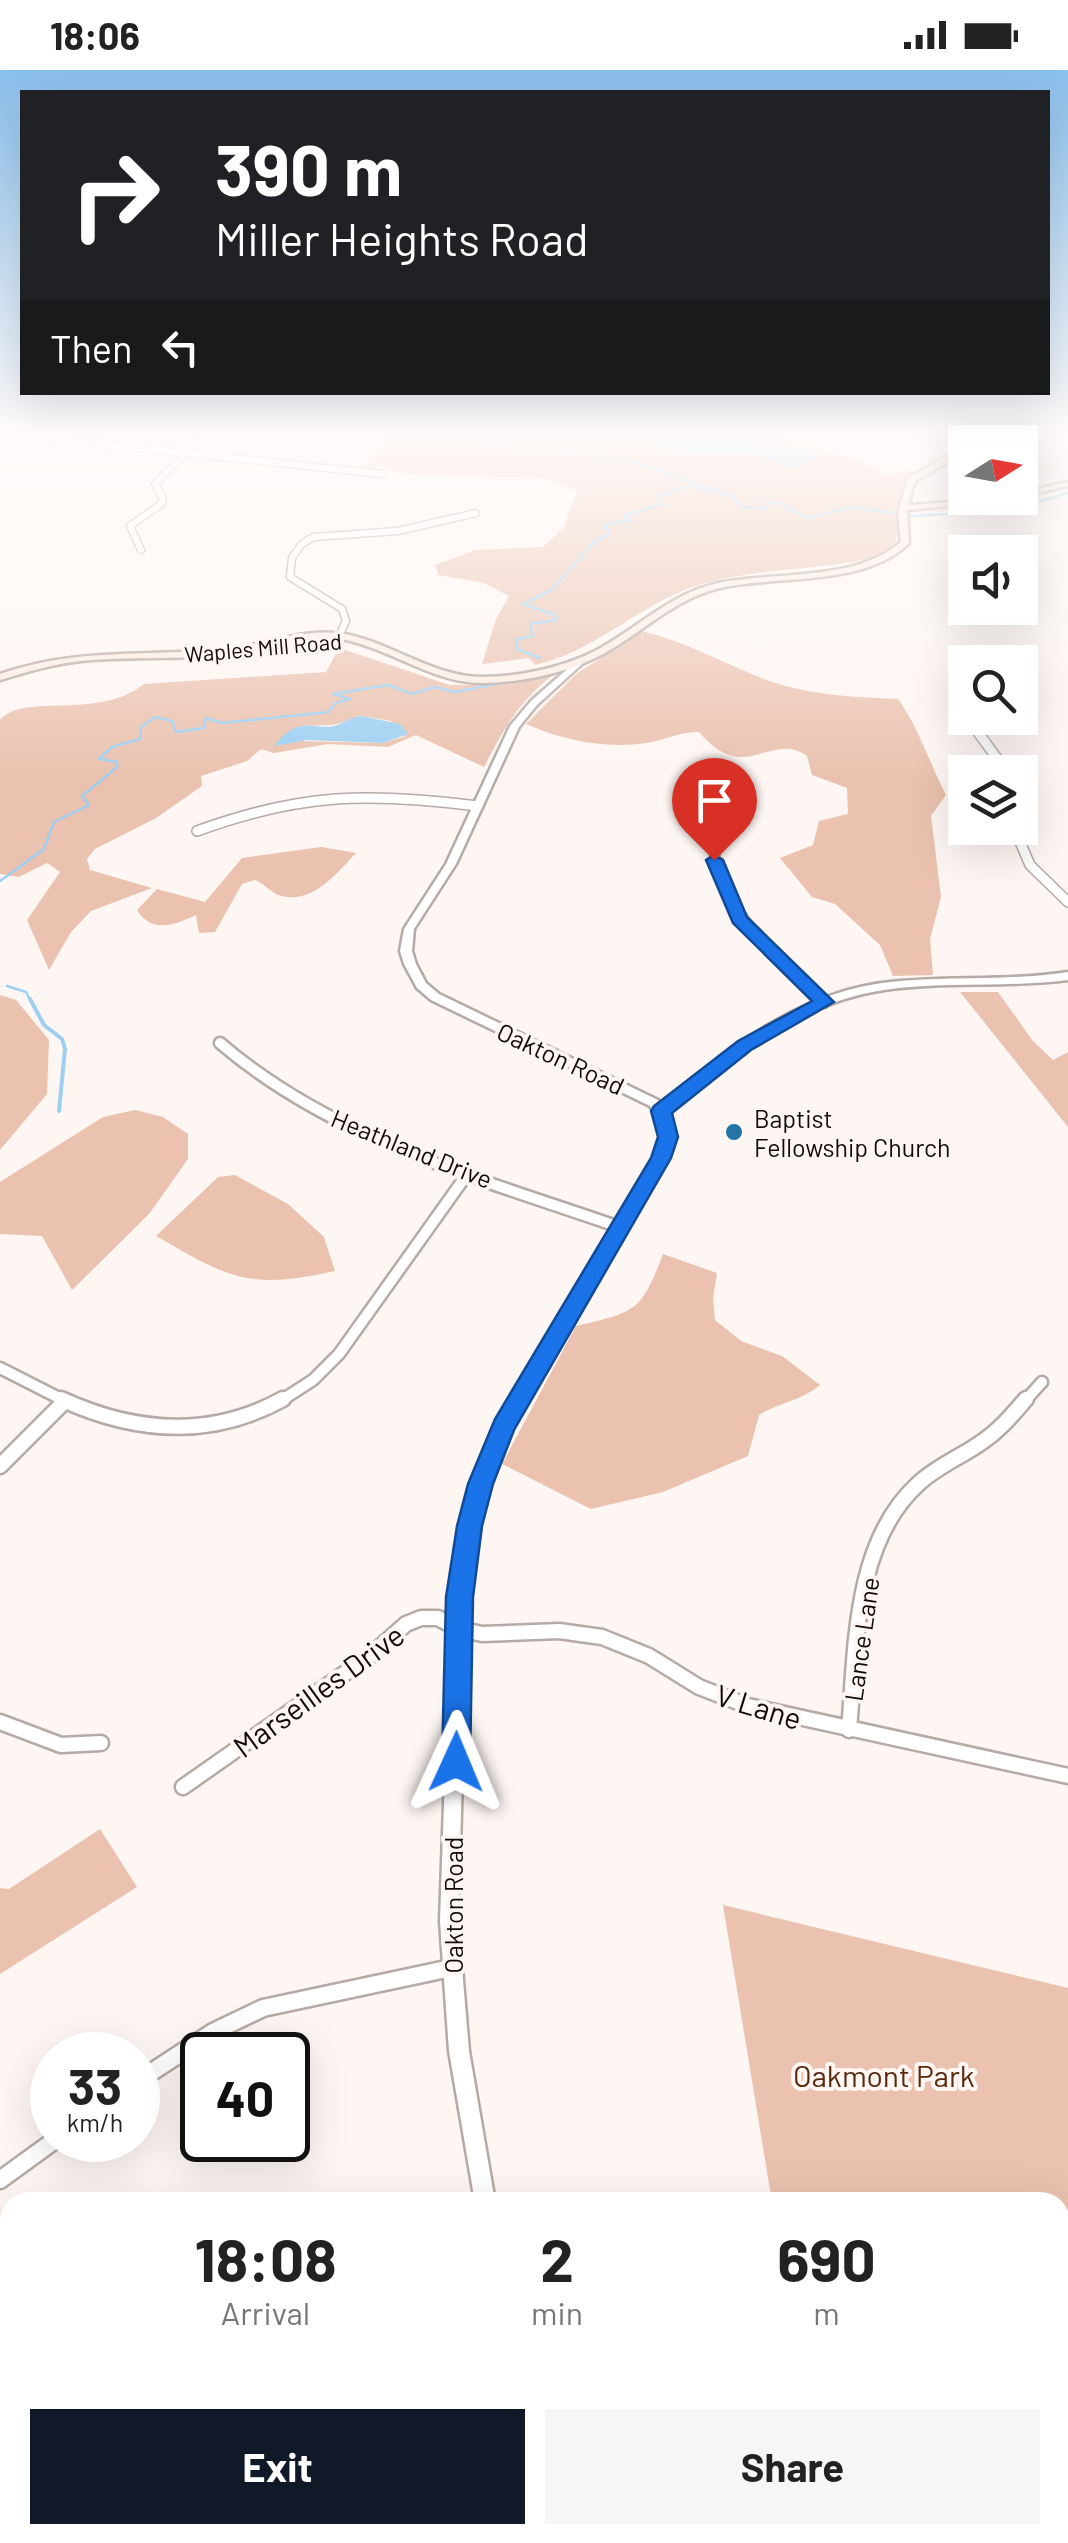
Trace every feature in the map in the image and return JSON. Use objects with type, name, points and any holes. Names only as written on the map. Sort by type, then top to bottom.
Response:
[{"type":"main road","name":"Waples Mill Road","points":[[0,676],[69,657],[185,655],[338,636],[386,648],[469,679],[500,677],[580,661],[672,603],[697,592],[888,558],[898,549]]},
{"type":"street","points":[[297,549],[292,556],[290,578],[342,608],[346,621],[338,636]]},
{"type":"street","name":"Oakton Road","points":[[483,2192],[463,2079],[449,1922],[459,1629],[470,1526],[491,1452],[666,1145],[667,1129],[661,1111],[628,1089],[446,1004],[426,990],[414,974],[406,951],[409,929],[451,864],[515,726],[534,702],[580,661]]},
{"type":"street","points":[[198,832],[281,803],[344,794],[388,794],[478,806]]},
{"type":"street","points":[[1021,845],[1030,865],[1068,902]]},
{"type":"street","points":[[713,848],[726,894],[739,919],[824,1002]]},
{"type":"street","points":[[661,1111],[744,1046],[843,995],[902,984],[1026,982],[1068,976]]},
{"type":"street","name":"Heathland Drive","points":[[220,1043],[238,1061],[340,1123],[619,1227]]},
{"type":"street","points":[[0,1368],[65,1401],[134,1425],[165,1428],[238,1418],[290,1396],[334,1359],[468,1173]]},
{"type":"street","name":"Lance Lane","points":[[849,1730],[865,1581],[888,1524],[908,1494],[932,1473],[991,1436],[1042,1382]]},
{"type":"street","points":[[0,1466],[65,1401]]},
{"type":"street","name":"Marseilles Drive","points":[[183,1787],[371,1655],[406,1624],[421,1618],[438,1618],[459,1629]]},
{"type":"street","name":"V Lane","points":[[459,1629],[482,1634],[558,1631],[602,1637],[650,1656],[699,1687],[748,1706],[1068,1776]]},
{"type":"street","points":[[0,1722],[54,1746],[81,1748],[100,1743]]},
{"type":"street","points":[[160,2066],[212,2032],[264,2008],[451,1968]]},
{"type":"street","points":[[0,2180],[30,2159]]},
{"type":"green space","points":[[890,549],[886,555],[861,560],[736,576],[687,589],[576,651],[535,665],[529,658],[482,664],[496,619],[509,596],[484,583],[438,575],[435,565],[475,550]]},
{"type":"green space","points":[[642,631],[793,688],[898,699],[946,795],[931,816],[941,897],[930,939],[933,975],[893,976],[880,945],[835,904],[812,897],[780,858],[813,845],[819,821],[848,814],[847,788],[812,775],[807,756],[781,749],[744,757],[730,755],[699,732],[652,742],[604,744],[556,735],[526,724],[576,674]]},
{"type":"green space","points":[[339,648],[450,685],[473,685],[561,669],[516,713],[484,767],[416,735],[388,747],[328,744],[274,753],[261,749],[247,761],[201,776],[202,786],[156,818],[95,849],[87,859],[90,870],[152,888],[91,911],[71,932],[49,970],[27,920],[60,872],[47,863],[19,877],[0,874],[0,720],[26,708],[105,701],[144,684],[326,672]],"holes":[[[362,716],[391,721],[405,736],[383,743],[302,741],[293,729],[337,724]]]},
{"type":"green space","points":[[321,847],[356,853],[324,885],[304,895],[278,895],[255,880],[242,884],[215,932],[199,933],[196,915],[157,925],[137,910],[157,889],[205,902],[242,858]]},
{"type":"green space","points":[[960,992],[998,992],[1033,1041],[1053,1060],[1068,1052],[1068,1127]]},
{"type":"green space","points":[[0,995],[16,1000],[49,1040],[47,1094],[0,1150]]},
{"type":"green space","points":[[135,1110],[163,1117],[188,1134],[188,1159],[149,1214],[72,1290],[42,1236],[0,1234],[0,1182],[103,1117]]},
{"type":"green space","points":[[235,1175],[288,1204],[324,1237],[335,1271],[280,1280],[241,1277],[156,1236],[218,1177]]},
{"type":"green space","points":[[663,1254],[717,1273],[715,1320],[741,1341],[782,1356],[820,1385],[759,1415],[748,1456],[663,1492],[591,1509],[502,1464],[576,1326],[612,1317],[634,1306],[649,1288]]},
{"type":"green space","points":[[100,1829],[137,1887],[0,1974],[0,1888],[9,1889]]},
{"type":"green space","name":"Oakmont Park","points":[[723,1905],[1068,1988],[1068,2192],[770,2192]]},
{"type":"water","points":[[362,716],[400,724],[408,734],[383,743],[307,740],[274,746],[301,726],[331,726]]},
{"type":"waterway","points":[[540,658],[517,649],[517,639],[533,636],[530,624],[556,620],[555,615],[523,604],[551,590],[587,549]]},
{"type":"waterway","points":[[0,881],[44,849],[54,822],[89,805],[82,796],[117,767],[117,762],[99,759],[112,747],[140,739],[141,727],[155,717],[172,721],[176,732],[204,728],[206,718],[222,723],[328,712],[336,703],[350,699],[333,694],[388,685],[412,694],[435,687],[455,692],[533,677]]},
{"type":"waterway","points":[[7,986],[26,992],[31,1002]]},
{"type":"waterway","points":[[30,999],[44,1025],[62,1039],[65,1049],[59,1111]]},
{"type":"place","name":"Baptist Fellowship Church","points":[[734,1132]]},
{"type":"route","points":[[456,1762],[460,1597],[470,1526],[491,1452],[661,1158],[668,1137],[661,1111],[744,1046],[824,1002],[749,932],[732,908],[714,860]]}]
